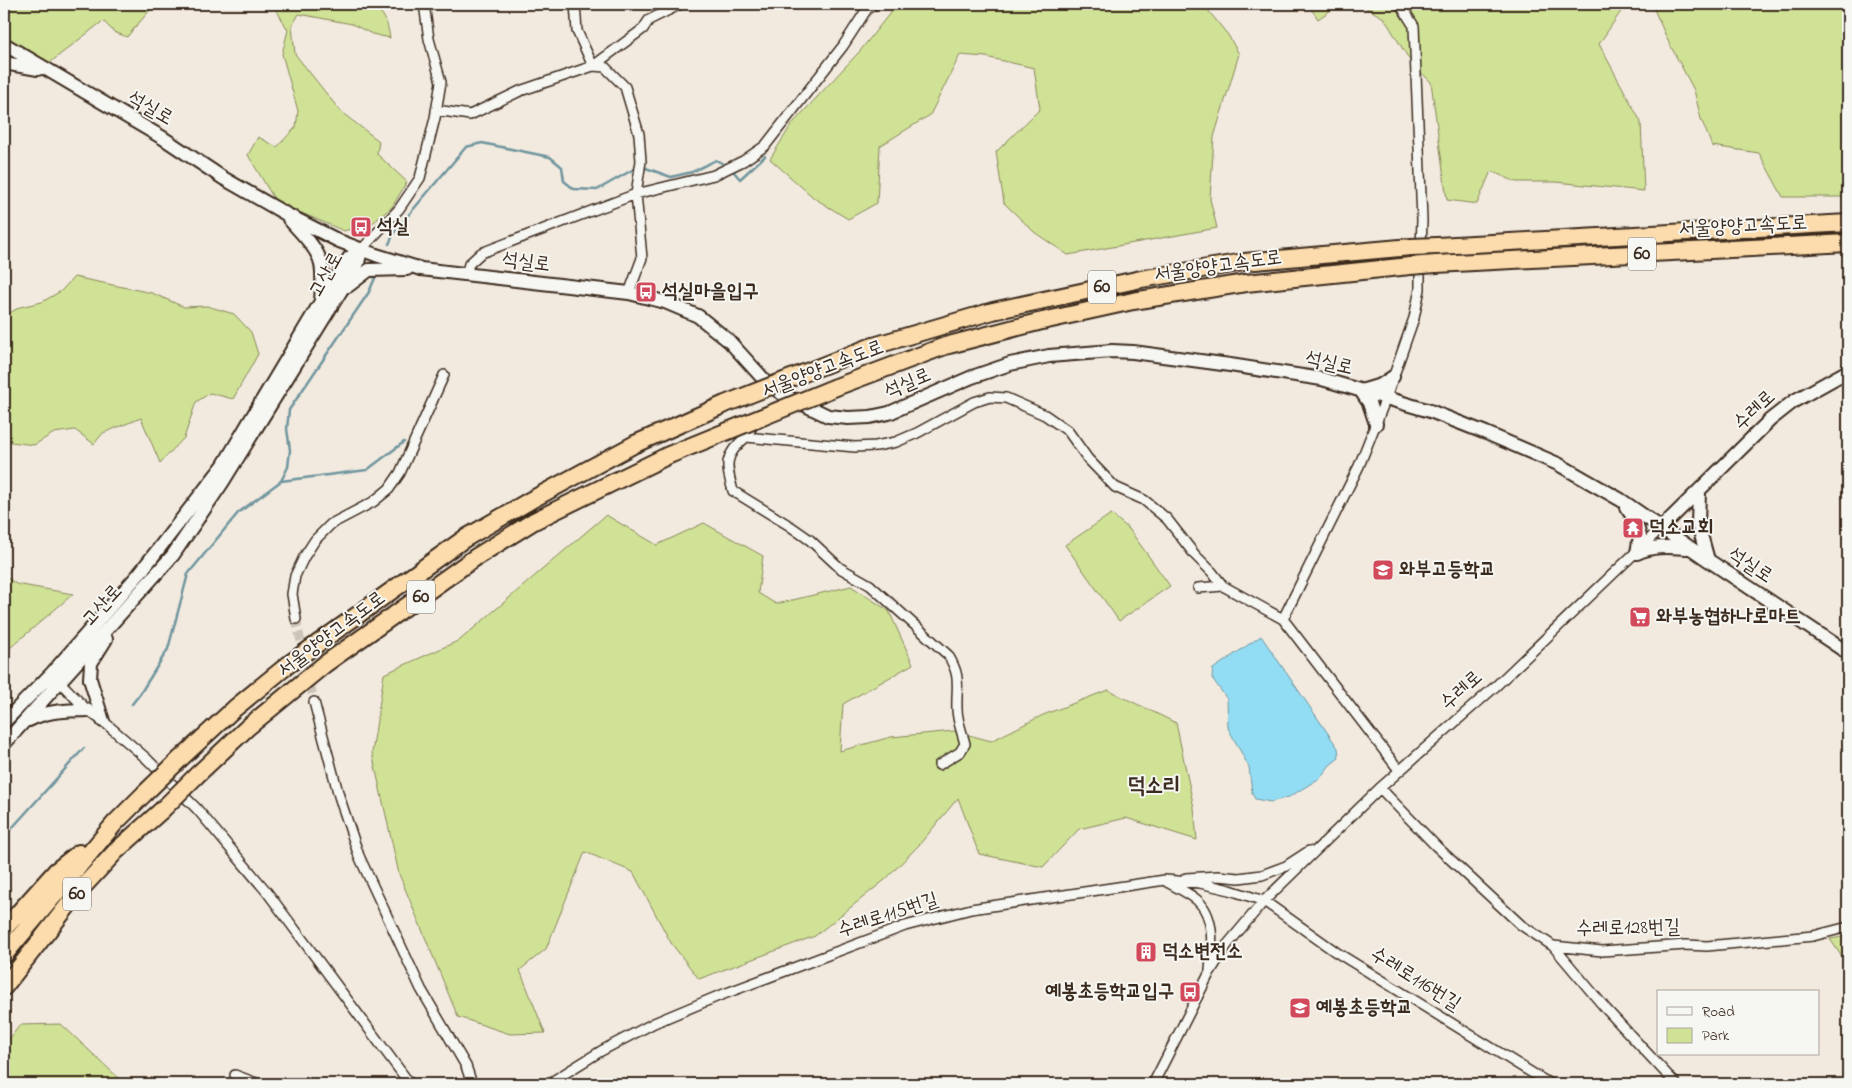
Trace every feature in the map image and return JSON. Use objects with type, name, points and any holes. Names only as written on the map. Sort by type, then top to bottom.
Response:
[{"type":"highway","name":"서울양양고속도로","points":[[4,955],[115,823],[235,708],[289,664],[464,539],[531,500],[636,444],[725,404],[870,348],[993,311],[1141,279],[1244,262],[1411,247],[1848,222]]},
{"type":"highway","name":"서울양양고속도로","points":[[4,987],[80,890],[116,851],[162,810],[248,726],[325,664],[476,558],[534,521],[669,456],[836,387],[944,346],[1038,322],[1133,301],[1246,283],[1436,264],[1848,243]]},
{"type":"highway","points":[[4,929],[56,872],[115,823]]},
{"type":"highway","points":[[4,998],[52,926]]},
{"type":"main road","points":[[5,45],[6,57],[4,63],[46,70]]},
{"type":"main road","name":"석실로","points":[[5,45],[163,138],[223,178],[286,214],[339,241],[361,250],[421,268],[466,275],[629,293],[665,302],[698,316],[729,341],[767,384],[784,395],[828,416],[848,418],[870,417],[889,413],[972,377],[1010,364],[1049,356],[1112,351],[1133,352],[1322,380],[1430,411],[1558,464],[1621,500],[1691,549],[1848,653]]},
{"type":"main road","points":[[286,214],[313,247],[320,260],[322,280],[320,303]]},
{"type":"main road","name":"고산로","points":[[4,722],[56,678],[119,616],[173,554],[222,483],[342,290],[358,263],[361,250]]},
{"type":"main road","name":"고산로","points":[[4,744],[23,723],[56,678],[223,466],[320,303],[349,258],[361,250]]},
{"type":"main road","points":[[342,290],[368,270],[421,268]]},
{"type":"main road","name":"수레로","points":[[1661,528],[1770,420],[1817,387],[1848,371]]},
{"type":"main road","points":[[1376,424],[1369,403],[1361,391],[1381,385],[1393,378]]},
{"type":"main road","points":[[1699,492],[1698,524],[1708,560]]},
{"type":"main road","points":[[1621,500],[1634,518],[1638,529],[1640,536],[1637,553]]},
{"type":"main road","points":[[1637,553],[1647,548],[1658,546],[1691,549]]},
{"type":"main road","points":[[103,721],[90,679],[91,663],[119,616]]},
{"type":"main road","points":[[23,723],[40,714],[56,710],[87,710]]},
{"type":"street","points":[[361,250],[399,209],[420,178],[441,82],[429,39],[424,4]]},
{"type":"street","points":[[575,4],[577,31],[593,66]]},
{"type":"street","points":[[436,110],[470,115],[520,91],[593,66],[643,29],[649,20],[681,4]]},
{"type":"street","points":[[466,275],[469,264],[480,253],[636,194],[714,175],[743,161],[765,146],[843,46],[867,10],[874,4]]},
{"type":"street","points":[[1283,619],[1359,466],[1386,398],[1414,318],[1420,289],[1422,220],[1414,26],[1400,4]]},
{"type":"street","points":[[593,66],[605,67],[625,87],[639,134],[641,161],[636,194],[642,258],[629,293]]},
{"type":"street","points":[[296,619],[292,594],[295,576],[304,557],[315,540],[331,524],[373,502],[389,489],[400,473],[444,375]]},
{"type":"street","points":[[784,395],[781,402],[758,416],[746,437],[735,446],[728,457],[727,467],[733,492],[790,526],[810,540],[840,568],[870,585],[948,655],[956,668],[958,682],[956,710],[965,744],[960,752],[939,765]]},
{"type":"street","points":[[746,437],[846,447],[876,446],[896,442],[917,434],[974,402],[990,397],[1006,398],[1045,415],[1068,431],[1088,459],[1115,487],[1144,500],[1167,519],[1222,586],[1283,619],[1399,770]]},
{"type":"street","name":"수레로","points":[[1153,1084],[1210,972],[1227,945],[1264,901],[1399,770],[1497,685],[1661,528]]},
{"type":"street","points":[[1198,588],[1222,586]]},
{"type":"street","points":[[56,678],[87,710],[103,721],[146,758],[197,809],[267,892],[410,1084]]},
{"type":"street","points":[[314,702],[339,796],[359,856],[421,989],[466,1066],[472,1084]]},
{"type":"street","name":"수레로128번길","points":[[1380,788],[1436,846],[1521,925],[1553,946],[1577,950],[1686,945],[1707,946],[1812,936],[1848,927]]},
{"type":"street","points":[[1166,881],[1199,876],[1239,878],[1262,875],[1286,866],[1304,853],[1318,847]]},
{"type":"street","points":[[1166,881],[1197,900],[1205,910],[1209,921],[1212,942],[1210,972]]},
{"type":"street","name":"수레로115번길","points":[[548,1084],[601,1051],[654,1024],[716,997],[905,926],[971,909],[1166,881],[1200,883],[1264,901]]},
{"type":"street","name":"수레로116번길","points":[[1264,901],[1336,952],[1550,1084]]},
{"type":"street","points":[[1553,946],[1606,1009],[1676,1084]]},
{"type":"street","points":[[235,1075],[259,1084]]},
{"type":"green space","points":[[4,4],[150,4],[150,10],[127,37],[114,32],[103,21],[48,64],[4,38]]},
{"type":"green space","points":[[273,4],[364,4],[380,12],[386,21],[390,38],[372,34],[352,24],[299,14],[292,26],[295,54],[341,112],[379,141],[377,154],[407,182],[392,207],[374,222],[344,231],[276,202],[248,155],[258,137],[277,147],[296,127],[298,111],[282,54],[288,30]]},
{"type":"green space","points":[[897,4],[1203,4],[1228,35],[1239,54],[1214,137],[1210,199],[1217,228],[1068,255],[1034,232],[1004,203],[996,152],[1040,109],[1034,68],[986,57],[960,55],[930,115],[880,146],[877,203],[848,219],[814,198],[770,159],[792,124],[860,51]]},
{"type":"green space","points":[[1308,4],[1340,4],[1318,19]]},
{"type":"green space","points":[[1359,4],[1626,4],[1599,44],[1641,122],[1644,191],[1556,182],[1516,182],[1491,171],[1477,204],[1447,200],[1431,82],[1412,64],[1384,18]]},
{"type":"green space","points":[[1640,4],[1848,4],[1848,197],[1783,197],[1759,153],[1712,146],[1701,119],[1694,90],[1669,43],[1653,7]]},
{"type":"green space","points":[[74,277],[152,293],[184,307],[207,306],[234,314],[251,332],[258,354],[233,399],[210,393],[196,402],[184,438],[160,463],[141,418],[103,433],[94,444],[75,430],[54,433],[34,445],[4,441],[4,330],[6,315],[20,307],[42,302],[61,291]]},
{"type":"green space","points":[[1111,514],[1129,529],[1170,586],[1119,621],[1065,545]]},
{"type":"green space","points":[[606,515],[657,545],[704,523],[763,556],[758,593],[776,604],[851,586],[889,611],[913,664],[843,704],[840,751],[891,737],[954,731],[991,741],[1043,715],[1108,690],[1176,723],[1194,808],[1197,840],[1126,818],[1079,829],[1043,867],[979,854],[958,798],[919,845],[886,879],[815,936],[699,979],[671,943],[633,872],[585,852],[546,949],[520,970],[545,1033],[510,1034],[458,1017],[399,874],[372,753],[384,674],[460,640]]},
{"type":"green space","points":[[4,575],[16,584],[73,594],[4,653]]},
{"type":"green space","points":[[1848,936],[1848,966],[1830,939]]},
{"type":"green space","points":[[61,1024],[125,1084],[4,1084],[4,1046],[20,1025]]},
{"type":"water","points":[[1261,636],[1338,748],[1339,758],[1330,765],[1320,778],[1289,797],[1271,802],[1255,799],[1252,793],[1249,767],[1228,728],[1227,699],[1212,678],[1213,669]]},
{"type":"waterway","points":[[389,244],[395,231],[466,147],[482,143],[550,157],[562,167],[564,181],[574,189],[597,190],[634,169]]},
{"type":"waterway","points":[[734,172],[740,179],[765,156]]},
{"type":"waterway","points":[[643,167],[671,177],[692,172],[716,160],[727,166]]},
{"type":"waterway","points":[[132,704],[168,649],[188,574],[238,513],[281,481],[288,467],[290,450],[287,429],[289,410],[369,292],[375,278]]},
{"type":"waterway","points":[[281,481],[367,470],[404,442]]},
{"type":"waterway","points":[[4,837],[84,748]]},
{"type":"tunnel","points":[[296,619],[314,702]]},
{"type":"place","name":"석실","points":[[361,227]]},
{"type":"place","name":"석실마을입구","points":[[646,292]]},
{"type":"place","name":"덕소교회","points":[[1633,528]]},
{"type":"place","name":"와부고등학교","points":[[1383,570]]},
{"type":"place","name":"와부농협하나로마트","points":[[1640,617]]},
{"type":"place","name":"덕소변전소","points":[[1146,952]]},
{"type":"place","name":"예봉초등학교입구","points":[[1190,992]]},
{"type":"place","name":"예봉초등학교","points":[[1300,1008]]},
{"type":"district","name":"덕소리","points":[[1154,787]]}]
